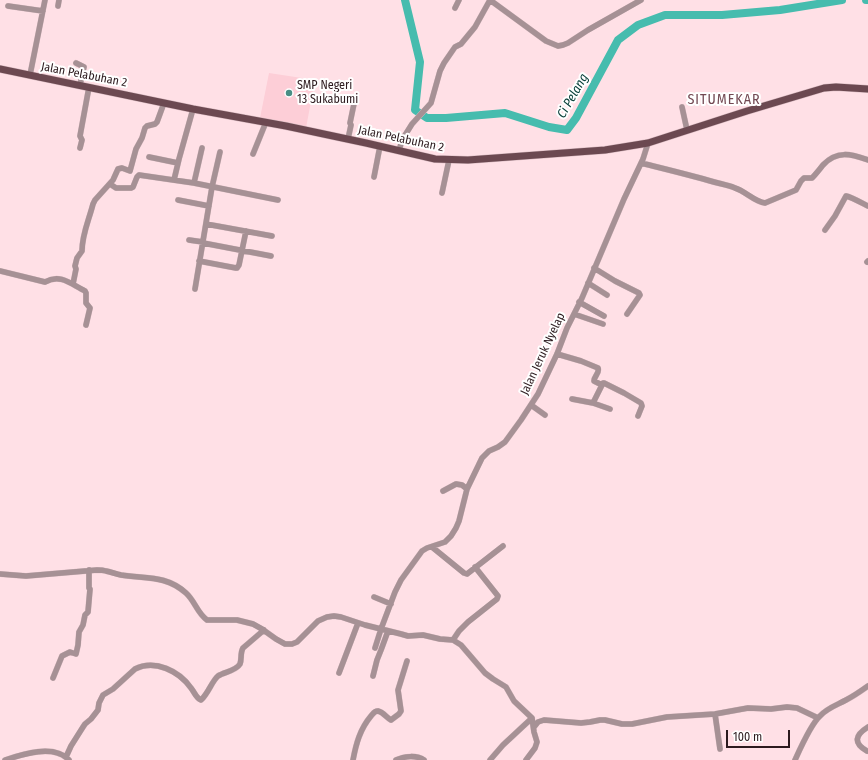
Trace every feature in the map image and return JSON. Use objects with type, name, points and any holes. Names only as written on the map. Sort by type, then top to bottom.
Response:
[{"type":"main road","name":"Jalan Pelabuhan 2","points":[[0,69],[193,109],[266,122],[435,159],[449,160],[468,160],[605,150],[648,143],[781,100],[824,88],[836,87],[868,89]]},
{"type":"street","points":[[30,75],[45,0]]},
{"type":"street","points":[[455,8],[459,0]]},
{"type":"street","points":[[399,151],[402,140],[412,124],[432,101],[444,62],[455,47],[461,44],[475,27],[490,0],[546,40],[558,46],[564,45],[641,0]]},
{"type":"street","points":[[8,6],[43,11]]},
{"type":"street","points":[[76,63],[84,67],[80,85]]},
{"type":"street","points":[[80,148],[82,140],[80,136],[89,87]]},
{"type":"street","points":[[348,139],[355,99]]},
{"type":"street","points":[[73,284],[77,258],[82,251],[86,224],[95,200],[110,184],[118,169],[122,168],[130,171],[136,149],[145,128],[157,122],[164,103]]},
{"type":"street","points":[[682,106],[687,130]]},
{"type":"street","points":[[174,180],[193,109]]},
{"type":"street","points":[[253,154],[266,122]]},
{"type":"street","name":"Jalan Jeruk Nyelap","points":[[376,648],[381,630],[401,580],[424,549],[445,542],[453,534],[467,489],[482,458],[489,451],[505,442],[531,406],[542,387],[641,163],[648,143]]},
{"type":"street","points":[[374,177],[380,146]]},
{"type":"street","points":[[194,183],[202,148]]},
{"type":"street","points":[[195,289],[212,187],[220,152]]},
{"type":"street","points":[[641,163],[734,187],[756,200],[765,203],[796,190],[802,179],[812,178],[831,158],[844,154],[868,160]]},
{"type":"street","points":[[149,157],[178,163]]},
{"type":"street","points":[[442,193],[449,160]]},
{"type":"street","points":[[110,184],[116,188],[131,188],[134,187],[136,177],[139,176],[194,183],[278,200]]},
{"type":"street","points":[[825,230],[846,196],[868,206]]},
{"type":"street","points":[[178,200],[209,206]]},
{"type":"street","points":[[206,224],[272,236]]},
{"type":"street","points":[[199,261],[236,268],[239,266],[246,231]]},
{"type":"street","points":[[189,240],[271,256]]},
{"type":"street","points":[[594,268],[615,281],[640,293],[627,314]]},
{"type":"street","points":[[0,271],[45,282],[58,279],[69,281],[86,292],[86,303],[90,308],[86,325]]},
{"type":"street","points":[[588,283],[607,295]]},
{"type":"street","points":[[579,302],[604,316]]},
{"type":"street","points":[[574,314],[603,324]]},
{"type":"street","points":[[557,354],[598,368],[594,381],[602,385],[604,383],[642,404],[638,416]]},
{"type":"street","points":[[593,403],[602,385]]},
{"type":"street","points":[[572,399],[593,403],[610,410]]},
{"type":"street","points":[[531,406],[545,415]]},
{"type":"street","points":[[443,492],[456,484],[462,485],[467,489]]},
{"type":"street","points":[[432,547],[464,573],[469,573],[503,546]]},
{"type":"street","points":[[453,640],[468,622],[497,599],[498,596],[475,567]]},
{"type":"street","points":[[53,678],[62,656],[70,652],[76,654],[79,632],[83,625],[85,615],[88,612],[90,589],[89,570]]},
{"type":"street","points":[[0,574],[32,576],[89,570],[106,571],[121,575],[149,577],[168,581],[178,586],[188,595],[207,620],[243,621],[253,624],[280,642],[289,645],[297,642],[318,621],[327,617],[337,616],[381,630],[408,636],[423,635],[453,640],[461,645],[485,672],[506,687],[514,700],[532,718],[534,732],[538,742],[526,760]]},
{"type":"street","points":[[374,597],[391,604]]},
{"type":"street","points":[[339,673],[358,623]]},
{"type":"street","points":[[5,760],[35,752],[55,753],[68,758],[71,746],[85,724],[98,710],[101,697],[113,689],[138,667],[158,666],[174,672],[192,689],[197,698],[201,700],[203,699],[217,677],[238,666],[241,660],[241,651],[243,648],[264,630]]},
{"type":"street","points":[[372,676],[388,631]]},
{"type":"street","points":[[353,760],[361,732],[374,712],[380,712],[390,720],[400,713],[401,709],[398,690],[407,661]]},
{"type":"street","points":[[795,760],[818,718],[824,712],[868,686]]},
{"type":"street","points":[[534,728],[538,722],[544,720],[581,723],[605,720],[622,724],[632,724],[667,717],[714,714],[748,708],[797,708],[818,718]]},
{"type":"street","points":[[714,714],[720,749]]},
{"type":"street","points":[[490,760],[503,745],[532,718]]},
{"type":"street","points":[[867,751],[858,743],[857,740],[860,732],[868,727]]},
{"type":"street","points":[[396,760],[406,757],[421,758],[424,760]]},
{"type":"shaded area","name":"SMP Negeri 13 Sukabumi","points":[[269,73],[315,80],[306,128],[260,118]]},
{"type":"waterway","name":"Ci Pelang","points":[[405,0],[420,62],[415,110],[427,118],[446,118],[505,113],[549,127],[567,130],[576,118],[618,40],[638,25],[665,15],[722,15],[780,10],[842,0]]},
{"type":"place","name":"SMP Negeri 13 Sukabumi","points":[[289,93]]},
{"type":"district","name":"SITUMEKAR","points":[[724,100]]}]
